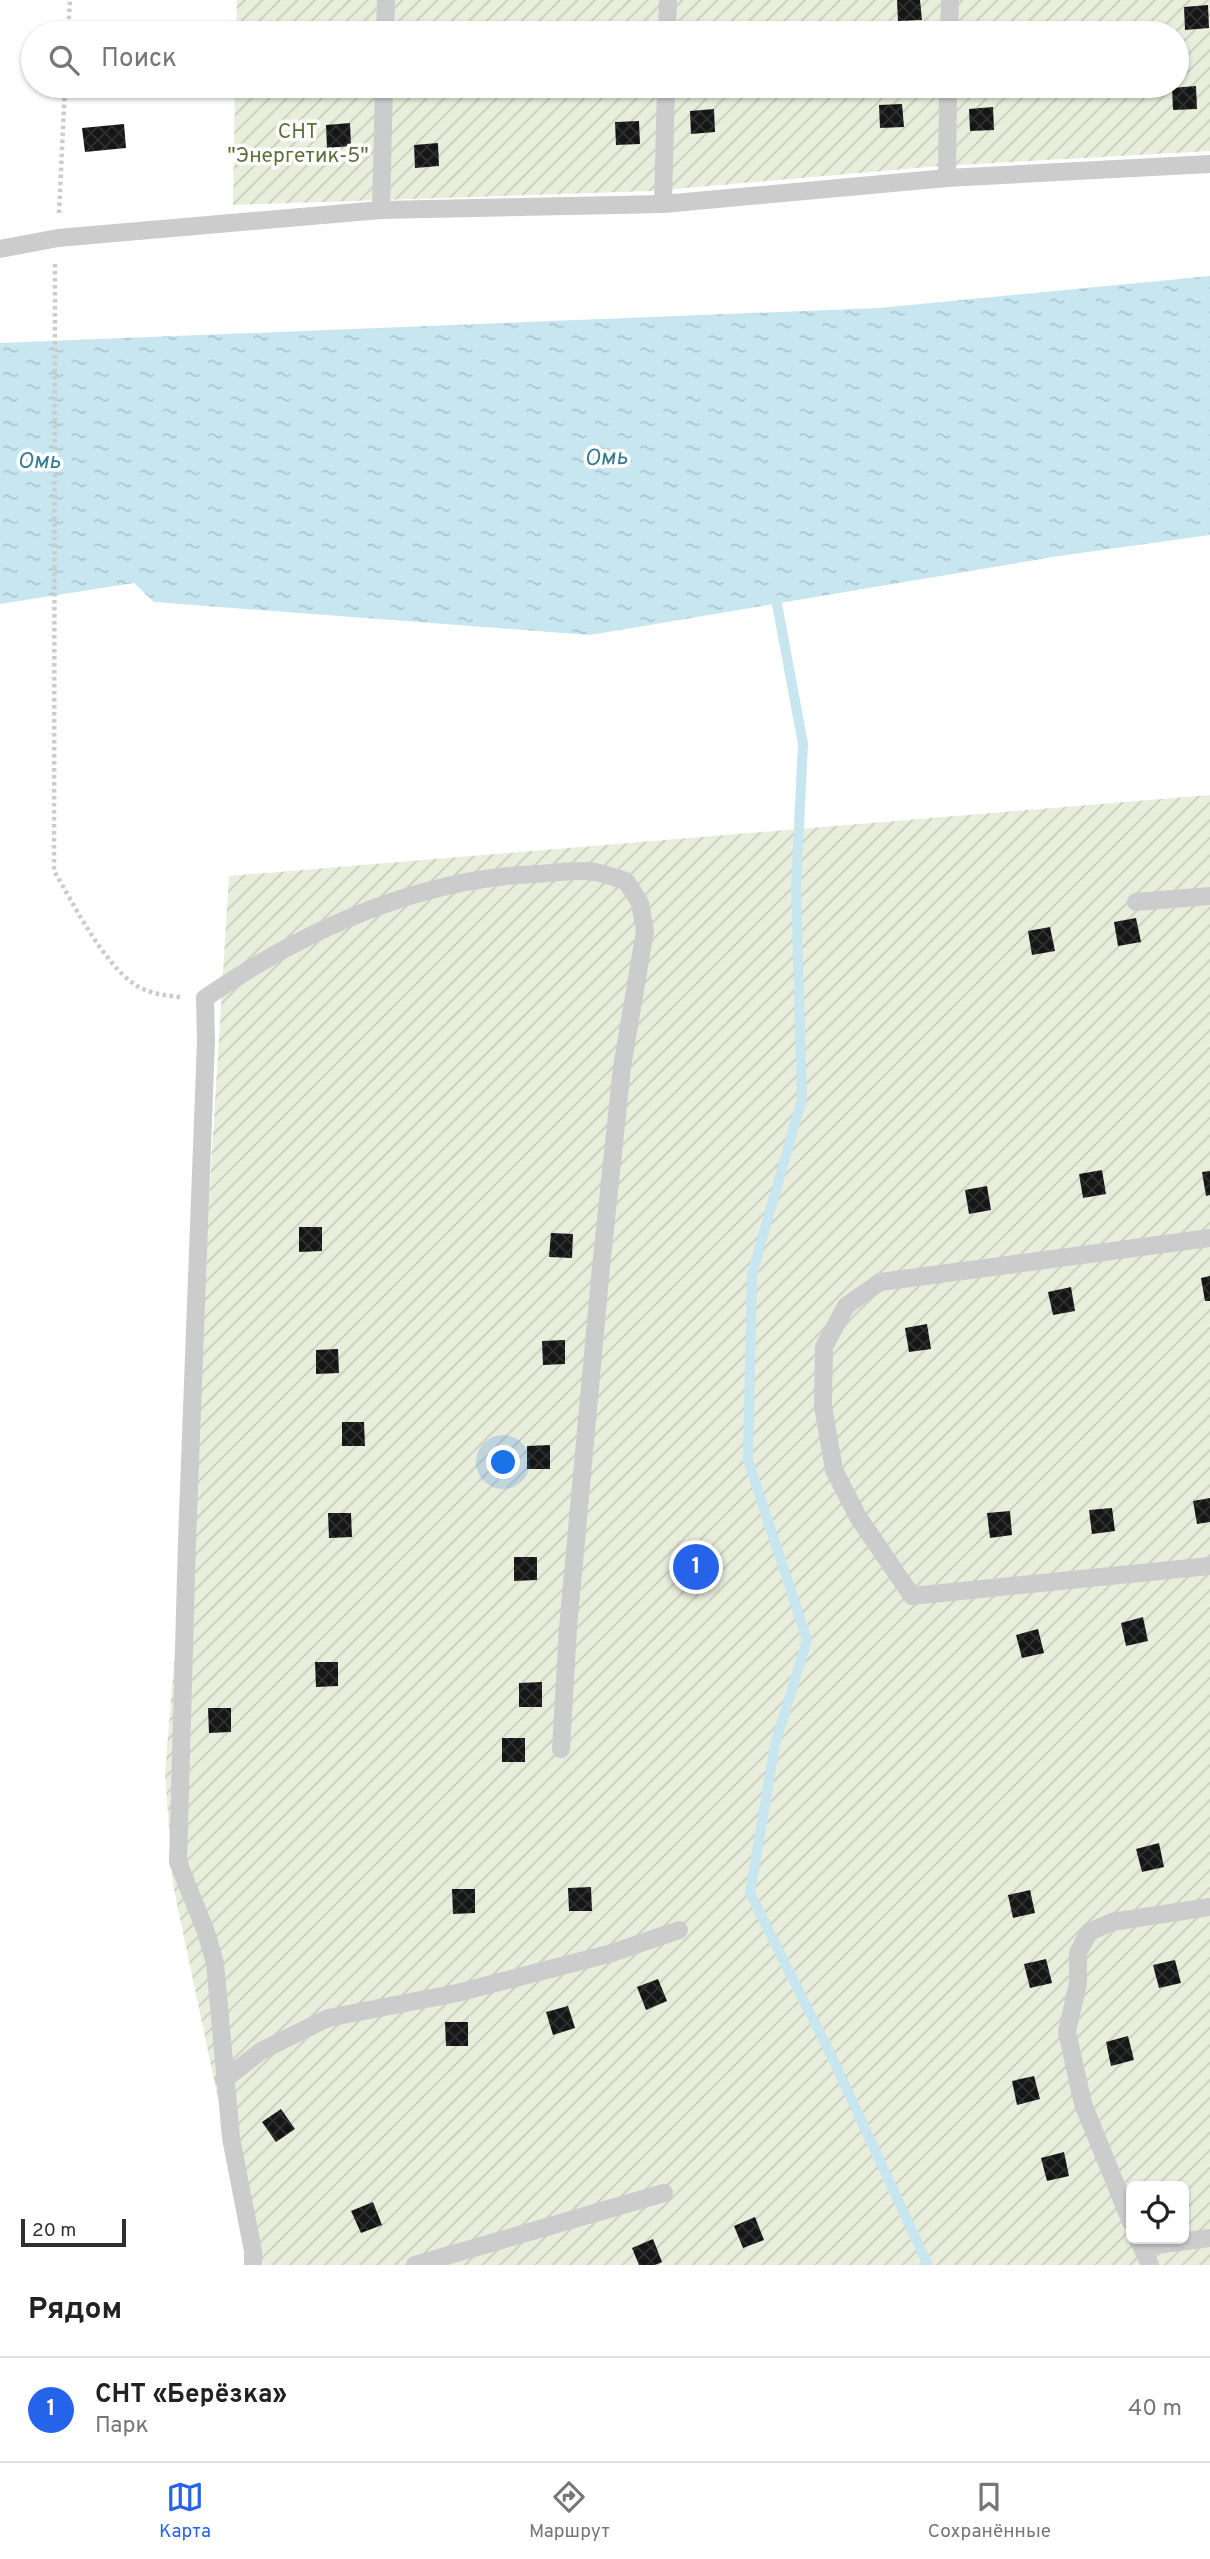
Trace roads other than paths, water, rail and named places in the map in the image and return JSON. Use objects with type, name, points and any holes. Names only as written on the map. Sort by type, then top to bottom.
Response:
[{"type":"lane","points":[[385,21],[386,0]]},
{"type":"lane","points":[[667,21],[668,0]]},
{"type":"lane","points":[[949,21],[950,0]]},
{"type":"lane","points":[[381,210],[384,98]]},
{"type":"lane","points":[[663,204],[666,98]]},
{"type":"lane","points":[[947,178],[948,98]]},
{"type":"lane","points":[[0,249],[381,210],[663,204],[947,178],[1210,164]]},
{"type":"lane","points":[[253,2265],[253,2251],[231,2138],[215,1964],[206,1932],[178,1862],[206,1041],[205,998],[249,968],[313,933],[389,902],[444,886],[517,875],[593,872],[626,881],[640,904],[645,931],[622,1067],[601,1267],[568,1628],[561,1749]]},
{"type":"lane","points":[[1136,902],[1210,896]]},
{"type":"lane","points":[[1210,1238],[880,1282],[846,1306],[824,1347],[822,1406],[834,1470],[858,1517],[912,1596],[1210,1566]]},
{"type":"lane","points":[[1126,2210],[1083,2104],[1067,2032],[1079,1983],[1078,1953],[1089,1932],[1112,1922],[1210,1907]]},
{"type":"lane","points":[[224,2080],[261,2051],[328,2018],[457,1993],[612,1954],[679,1930]]},
{"type":"lane","points":[[415,2265],[664,2193]]},
{"type":"lane","points":[[1189,2240],[1210,2238]]},
{"type":"lane","points":[[1140,2244],[1150,2265]]},
{"type":"water","name":"Омь","points":[[1210,276],[1210,535],[1059,556],[590,635],[154,602],[134,583],[0,604],[0,343],[879,308]]},
{"type":"waterway","points":[[777,604],[803,744],[796,888],[802,1099],[752,1274],[748,1460],[807,1640],[775,1745],[750,1893],[832,2057],[928,2265]]},
{"type":"place","name":"СНТ «Берёзка»","points":[[696,1567]]},
{"type":"park label","name":"СНТ \"Энергетик-5\"","points":[[298,144]]}]
